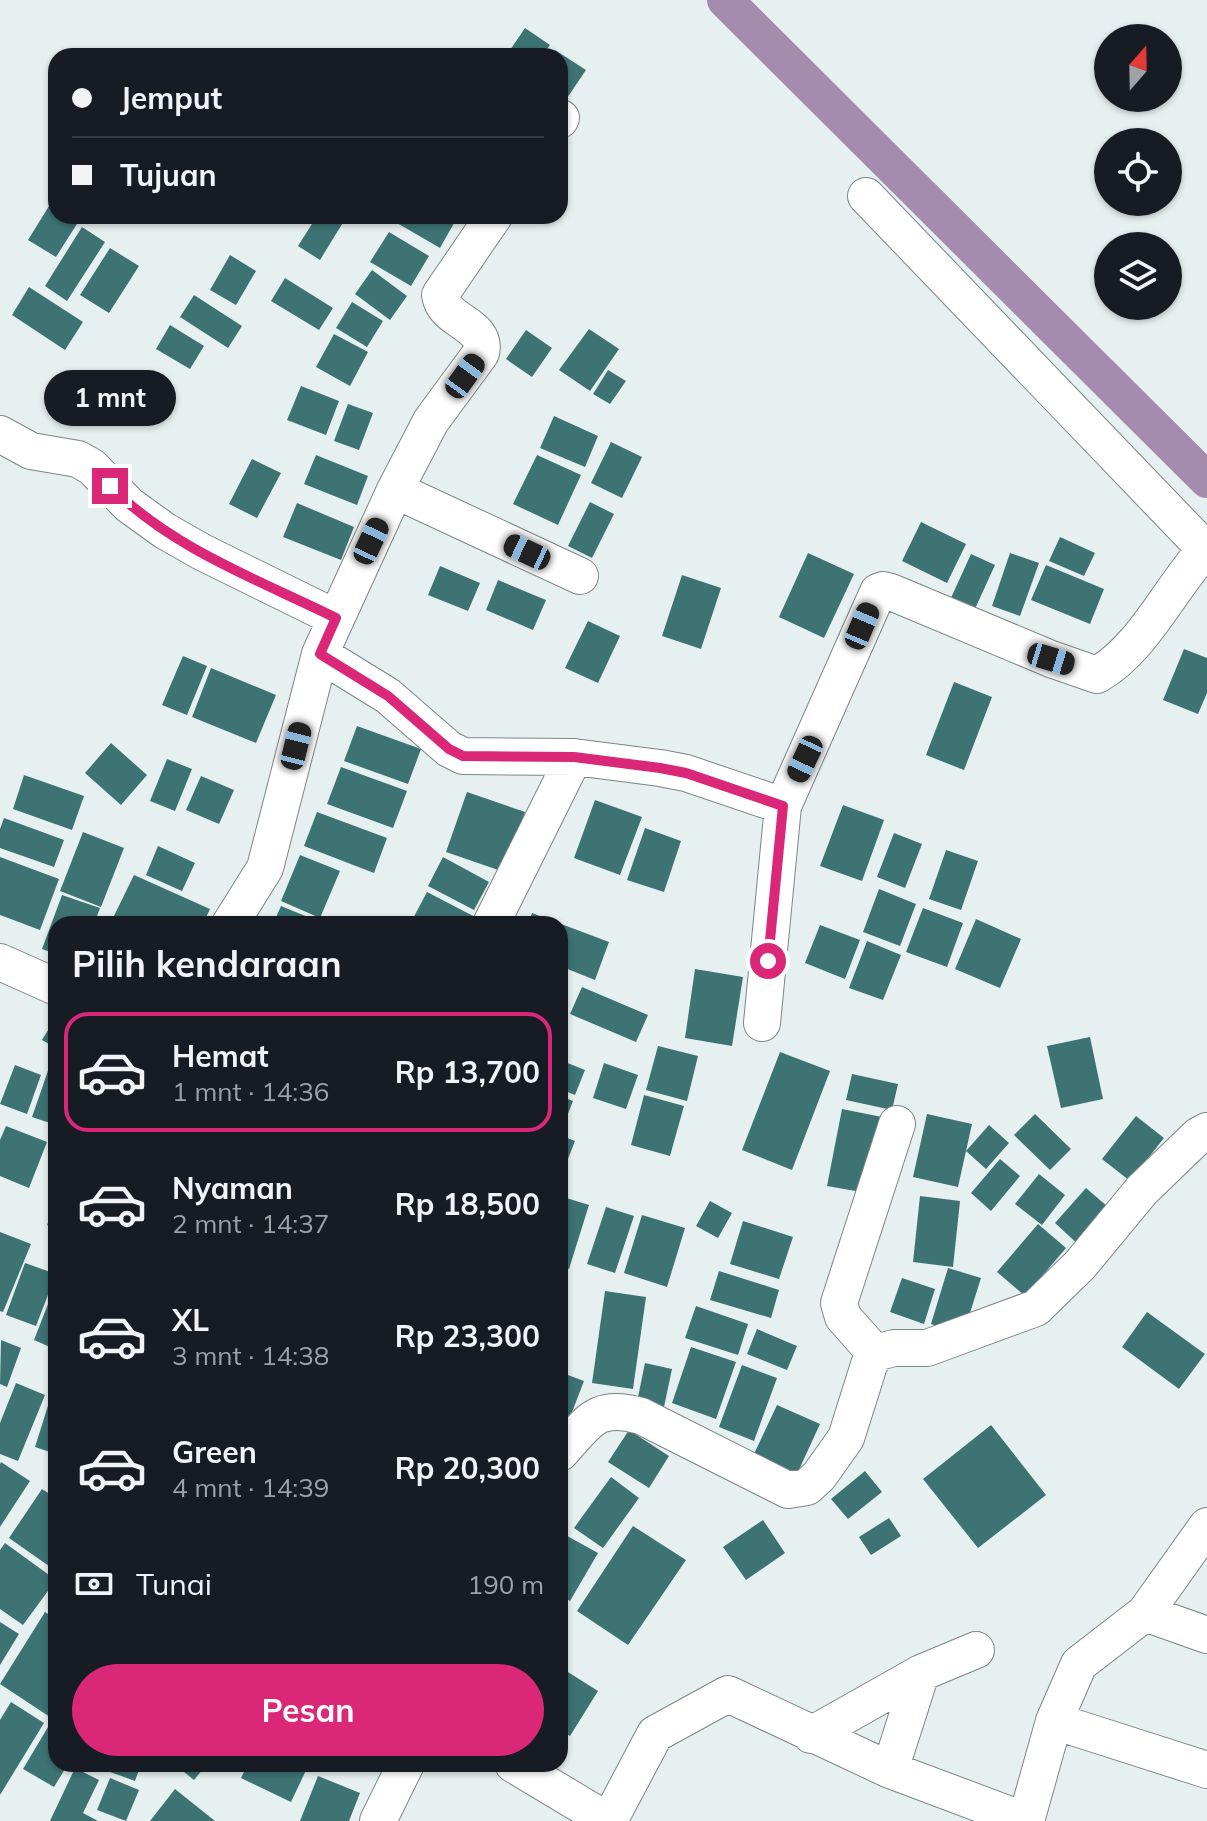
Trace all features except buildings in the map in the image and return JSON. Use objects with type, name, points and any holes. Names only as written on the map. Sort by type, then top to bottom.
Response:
[{"type":"street","points":[[762,1023],[783,806],[878,592],[891,592],[1097,675],[1116,664],[1188,569],[1206,551],[866,196]]},
{"type":"street","points":[[235,916],[265,868],[320,654],[395,490],[431,421],[481,353],[484,344],[480,334],[448,312],[441,303],[440,295],[489,224]]},
{"type":"street","points":[[0,434],[31,451],[78,459],[92,467],[129,505],[165,531],[336,618]]},
{"type":"street","points":[[395,490],[580,576]]},
{"type":"street","points":[[320,654],[388,696],[449,749],[463,756],[574,757],[686,773],[783,806]]},
{"type":"street","points":[[495,916],[574,757]]},
{"type":"street","points":[[0,962],[48,983]]},
{"type":"street","points":[[875,1353],[843,1317],[839,1303],[897,1124]]},
{"type":"street","points":[[568,1445],[595,1416],[618,1409],[641,1416],[788,1490],[807,1487],[819,1476],[846,1438],[875,1353],[894,1348],[927,1348],[1036,1308],[1080,1265],[1142,1190],[1199,1135],[1207,1131]]},
{"type":"street","points":[[526,1772],[609,1821],[655,1734],[728,1694],[890,1770],[1026,1821],[1054,1721],[1079,1664],[1145,1613],[1207,1526]]},
{"type":"street","points":[[1145,1613],[1207,1635]]},
{"type":"street","points":[[811,1735],[921,1673],[976,1650]]},
{"type":"street","points":[[890,1770],[921,1673]]},
{"type":"street","points":[[1054,1721],[1207,1770]]},
{"type":"street","points":[[378,1821],[402,1772]]},
{"type":"waterway","points":[[725,0],[1207,480]]},
{"type":"route","points":[[110,486],[129,505],[165,531],[336,618],[320,654],[388,696],[449,749],[463,756],[574,757],[660,768],[686,773],[783,806],[768,961]]}]
